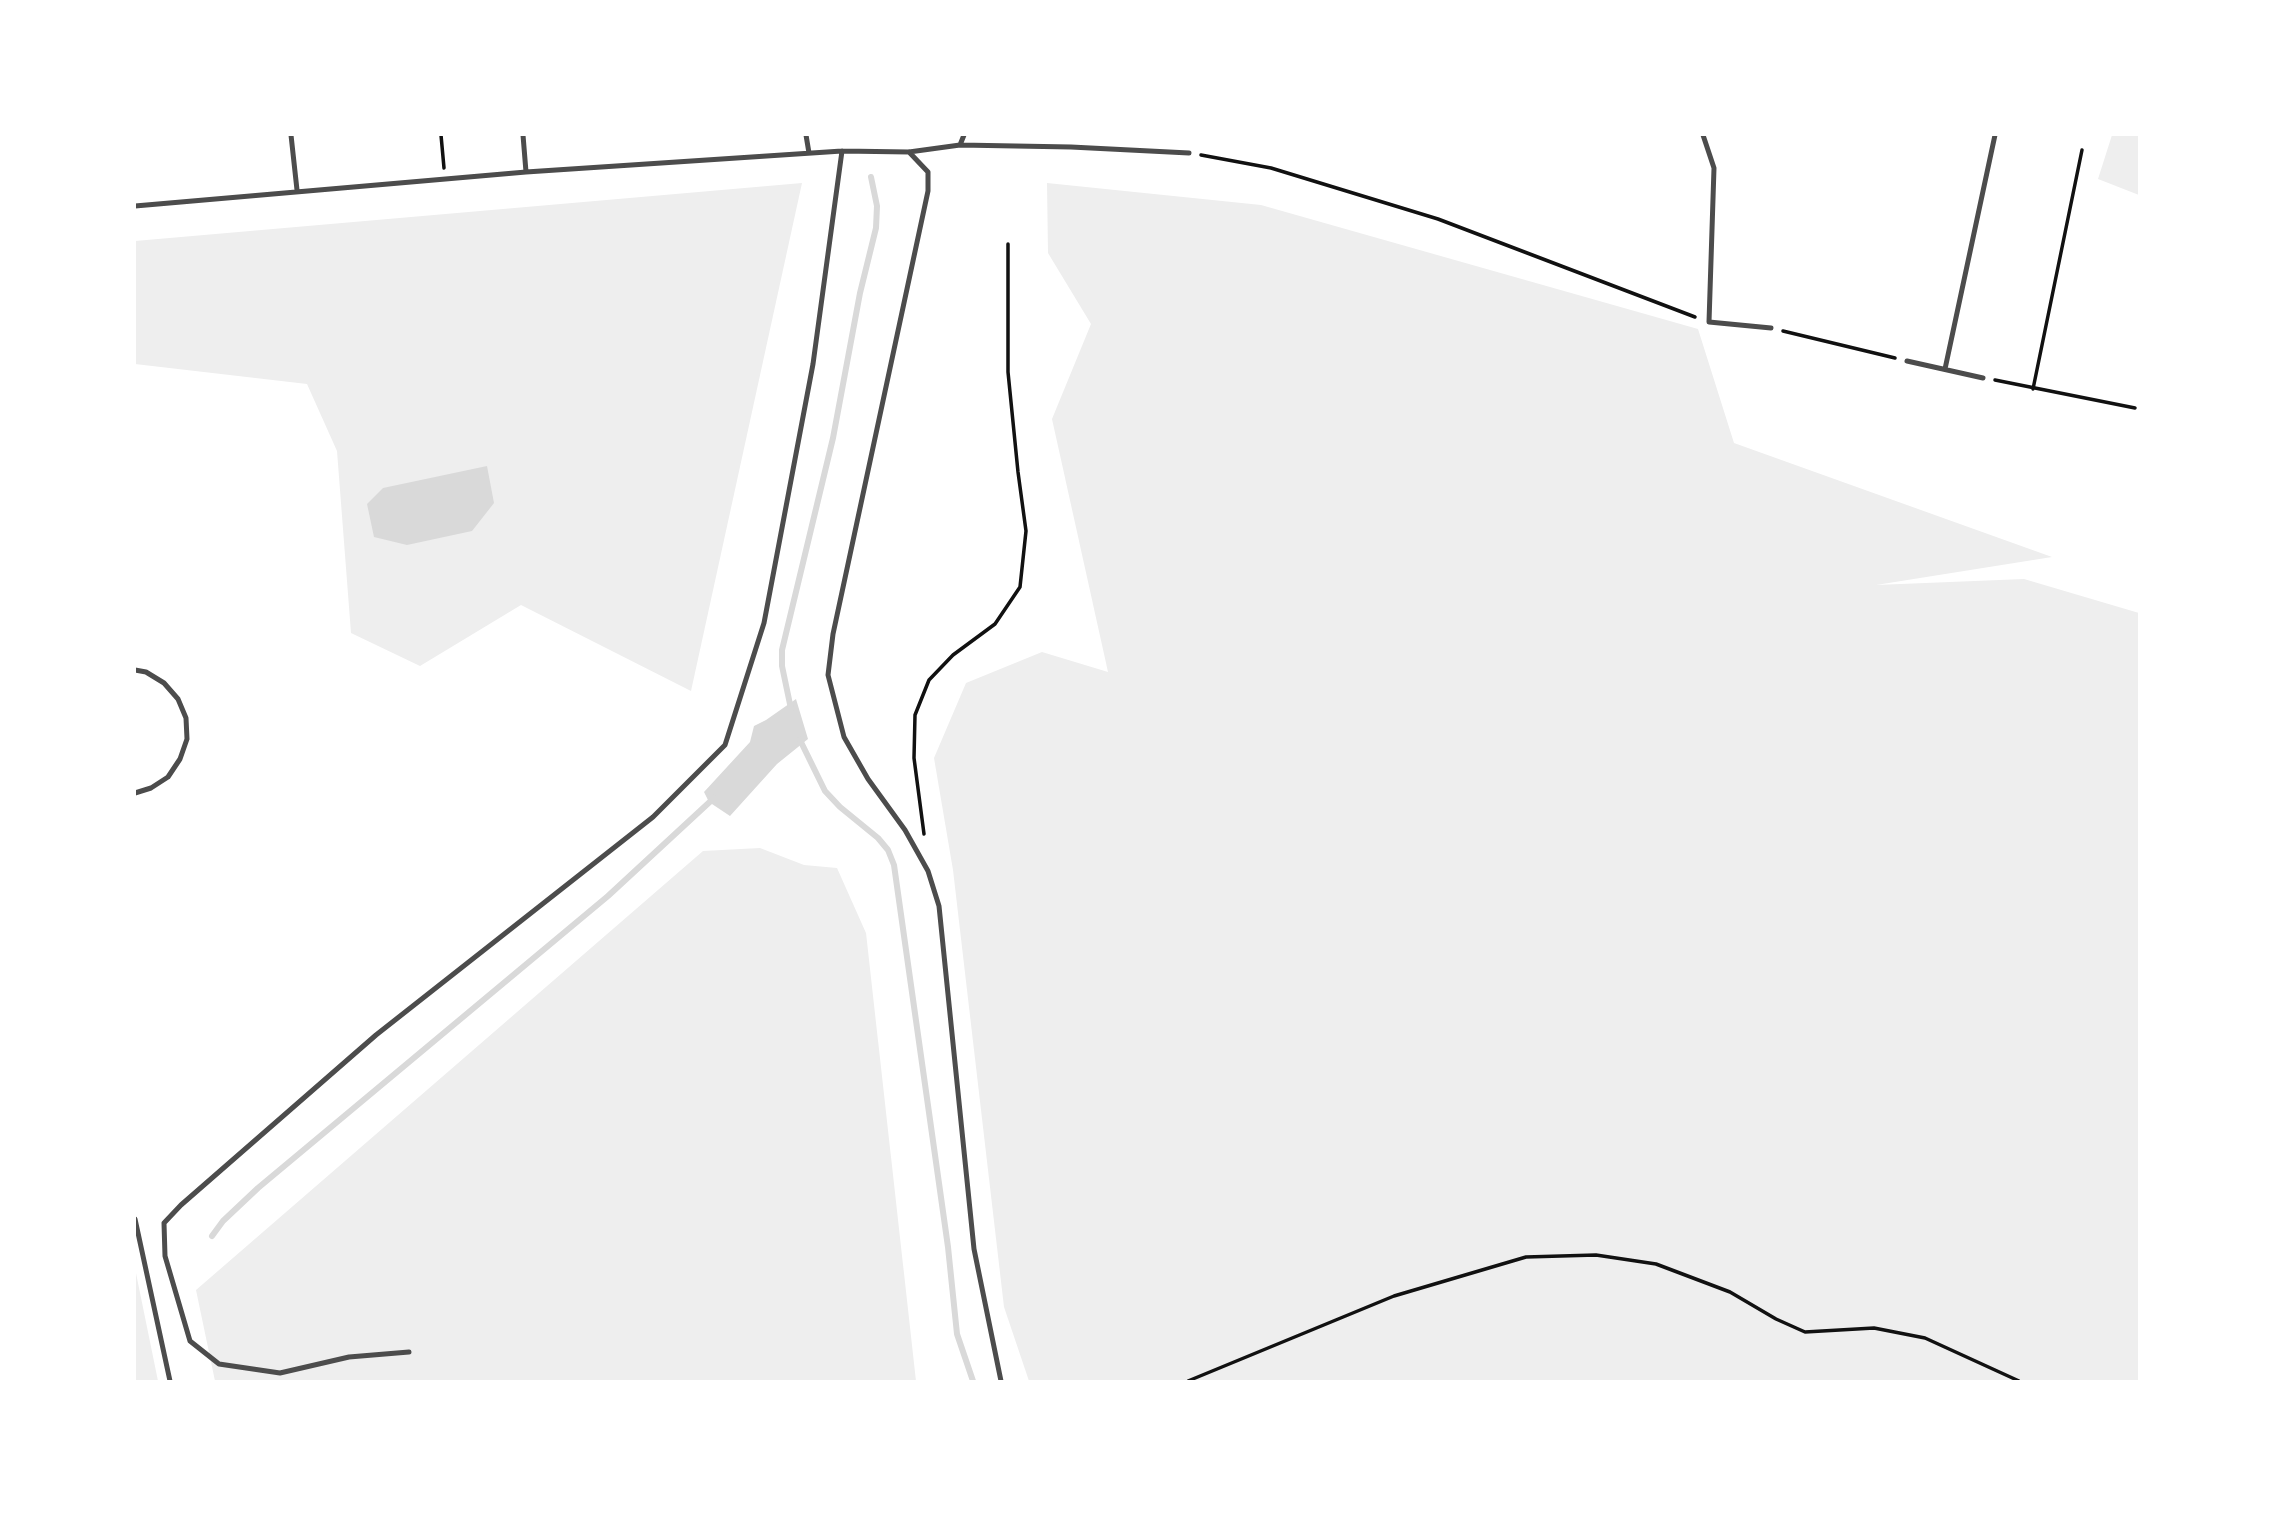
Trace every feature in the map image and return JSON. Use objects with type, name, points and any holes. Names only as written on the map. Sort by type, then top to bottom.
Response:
[{"type":"lane","points":[[291,135],[297,190]]},
{"type":"lane","points":[[523,135],[526,172]]},
{"type":"lane","points":[[806,135],[809,153]]},
{"type":"lane","points":[[960,145],[964,135]]},
{"type":"lane","points":[[1703,135],[1714,168],[1709,322],[1771,328]]},
{"type":"lane","points":[[1945,369],[1995,135]]},
{"type":"lane","points":[[135,206],[526,172],[842,151],[909,152],[960,145],[1189,153]]},
{"type":"lane","points":[[409,1352],[349,1357],[280,1373],[219,1364],[191,1341],[164,1255],[164,1223],[181,1205],[376,1035],[653,817],[725,745],[764,623],[813,365],[842,151]]},
{"type":"lane","points":[[909,152],[928,172],[928,191],[833,634],[828,675],[844,737],[868,779],[905,830],[928,871],[939,906],[974,1249],[1001,1381]]},
{"type":"lane","points":[[1908,361],[1983,378]]},
{"type":"lane","points":[[135,670],[146,672],[164,682],[178,699],[186,718],[187,739],[180,760],[168,777],[151,788],[135,793]]},
{"type":"lane","points":[[135,1219],[170,1381]]},
{"type":"path","points":[[441,135],[445,178]]},
{"type":"path","points":[[2032,389],[2082,150]]},
{"type":"path","points":[[1189,153],[1271,167],[1438,219],[1709,322]]},
{"type":"path","points":[[928,871],[914,758],[915,715],[929,680],[953,655],[995,624],[1020,587],[1026,531],[1008,372],[1008,244]]},
{"type":"path","points":[[1771,328],[1908,361]]},
{"type":"path","points":[[1983,378],[2135,408]]},
{"type":"path","points":[[1188,1381],[1394,1296],[1526,1257],[1596,1255],[1656,1264],[1730,1292],[1805,1332],[1874,1328],[1925,1338],[2019,1381]]},
{"type":"shaded area","points":[[2112,135],[2139,135],[2139,195],[2098,179]]},
{"type":"shaded area","points":[[802,183],[691,691],[521,605],[420,666],[351,633],[337,451],[307,384],[135,364],[135,241]]},
{"type":"shaded area","points":[[1047,183],[1261,205],[1698,329],[1734,443],[2052,557],[1876,585],[2024,579],[2139,613],[2139,1381],[1029,1381],[1004,1307],[953,870],[934,758],[966,683],[1042,652],[1108,672],[1052,419],[1091,324],[1048,253]]},
{"type":"shaded area","points":[[487,466],[494,503],[472,531],[407,545],[374,537],[367,504],[383,488]]},
{"type":"shaded area","points":[[796,699],[808,739],[777,764],[730,816],[709,802],[704,792],[750,742],[754,726]]},
{"type":"shaded area","points":[[760,848],[804,865],[837,868],[866,933],[916,1381],[215,1381],[196,1290],[703,851]]},
{"type":"shaded area","points":[[135,1268],[138,1283],[158,1381],[135,1381]]},
{"type":"waterway","points":[[791,709],[782,666],[782,650],[833,438],[860,293],[876,228],[877,206],[871,177]]},
{"type":"waterway","points":[[800,740],[825,791],[878,838],[888,850],[894,865],[948,1247],[957,1334],[973,1381]]},
{"type":"waterway","points":[[212,1236],[223,1221],[258,1188],[608,896],[714,798]]}]
